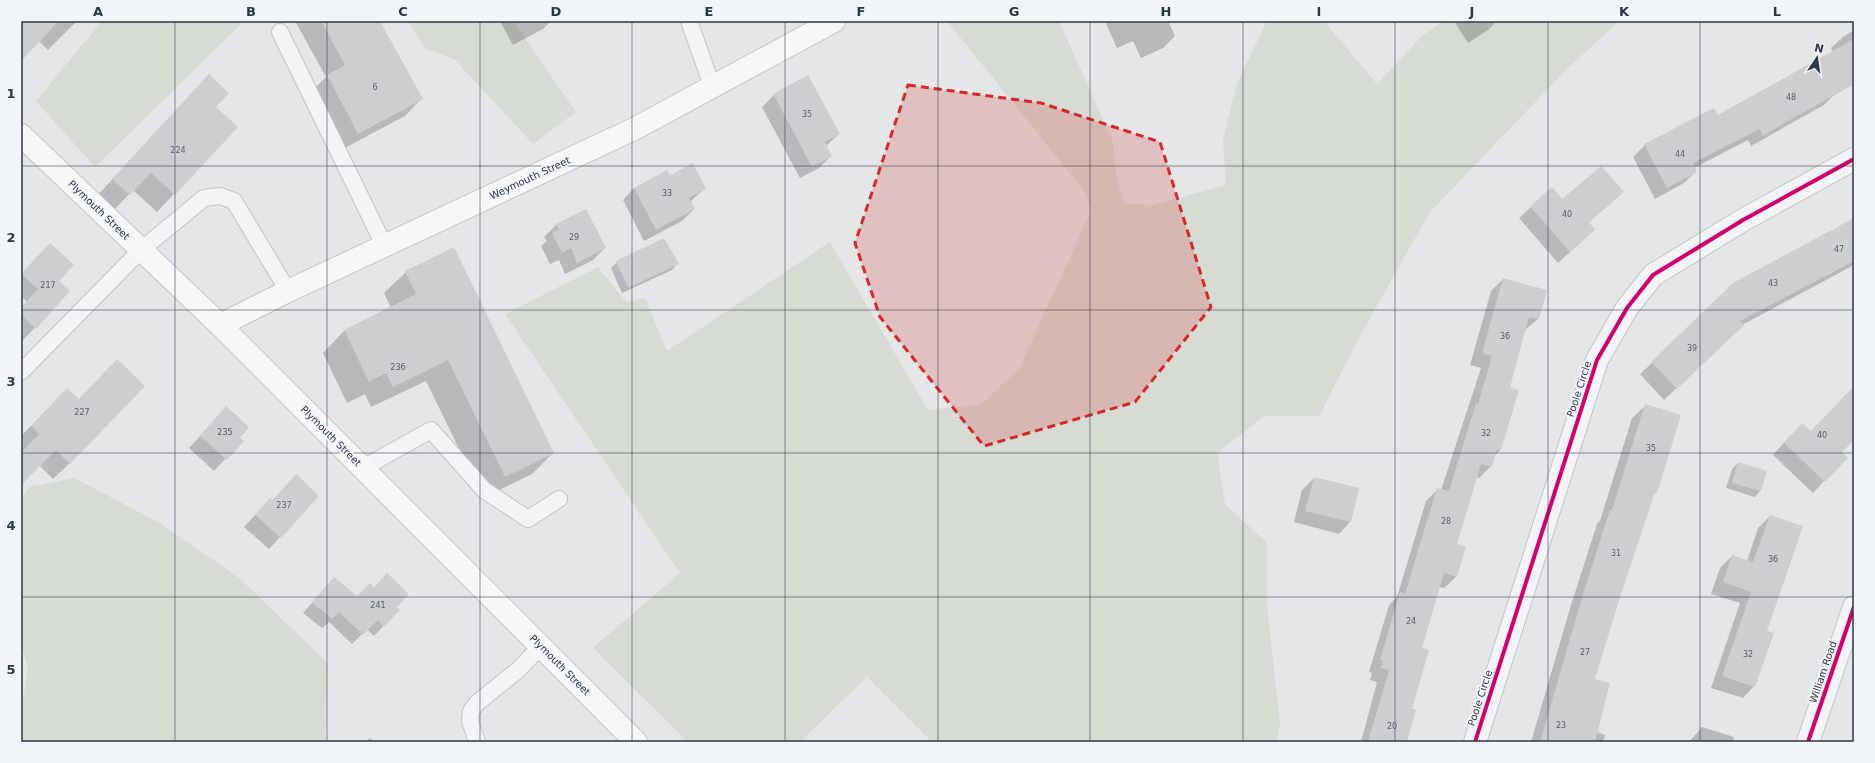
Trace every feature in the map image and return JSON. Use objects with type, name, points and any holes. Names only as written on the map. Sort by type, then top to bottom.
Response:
[{"type":"main road","name":"Weymouth Street","points":[[220,325],[288,291],[385,247],[636,128],[834,21]]},
{"type":"main road","name":"Plymouth Street","points":[[21,135],[220,325],[636,742]]},
{"type":"street","name":"Poole Circle","points":[[1475,742],[1597,360],[1627,308],[1653,275],[1744,220],[1854,159]]},
{"type":"street","name":"William Road","points":[[1808,742],[1854,607]]},
{"type":"lane","points":[[689,21],[712,86]]},
{"type":"lane","points":[[280,32],[385,247]]},
{"type":"lane","points":[[21,372],[141,250],[204,198],[220,196],[234,201],[288,291]]},
{"type":"lane","points":[[363,468],[432,430],[484,490],[528,519],[559,499]]},
{"type":"lane","points":[[477,742],[470,721],[471,711],[477,703],[518,670],[541,646]]},
{"type":"highlighted area","points":[[908,85],[1041,103],[1160,142],[1211,307],[1135,402],[984,446],[880,317],[855,243]]},
{"type":"shaded area","points":[[102,21],[240,21],[241,24],[95,167],[36,101]]},
{"type":"shaded area","points":[[408,21],[513,21],[576,112],[533,144],[454,59],[426,49]]},
{"type":"shaded area","points":[[947,21],[1059,21],[1113,142],[1117,179],[1124,203],[1153,205],[1226,185],[1223,140],[1237,83],[1267,21],[1324,21],[1377,84],[1422,36],[1443,21],[1619,21],[1566,70],[1430,212],[1360,336],[1319,416],[1264,416],[1217,453],[1225,504],[1267,543],[1267,606],[1280,724],[1276,742],[932,742],[867,677],[800,742],[688,742],[593,648],[680,573],[505,314],[598,267],[626,302],[645,298],[667,351],[830,242],[928,410],[980,405],[1019,369],[1091,211],[1085,192]]},
{"type":"shaded area","points":[[75,478],[161,524],[238,577],[328,663],[325,732],[326,742],[21,742],[21,714],[28,668],[21,643],[21,499],[30,487]]},
{"type":"building","points":[[21,21],[59,21],[21,61]]},
{"type":"building","points":[[321,21],[380,21],[423,99],[358,134],[327,75],[345,65]]},
{"type":"building","points":[[1854,39],[1854,84],[1763,135],[1760,129],[1693,163],[1697,172],[1667,188],[1644,144],[1714,108],[1718,115]]},
{"type":"building","points":[[209,74],[229,93],[216,107],[238,127],[175,195],[151,173],[130,195],[112,179]]},
{"type":"building","points":[[808,75],[840,134],[825,142],[832,156],[812,167],[773,94]]},
{"type":"building","points":[[693,163],[706,189],[689,198],[695,209],[656,230],[634,188],[667,170],[670,175]]},
{"type":"building","points":[[1601,166],[1624,192],[1589,222],[1595,230],[1570,252],[1530,206],[1552,187],[1562,199]]},
{"type":"building","points":[[586,209],[606,248],[577,263],[571,248],[562,253],[552,233],[559,230],[556,224]]},
{"type":"building","points":[[1854,218],[1854,261],[1740,321],[1744,325],[1677,389],[1651,362],[1733,283]]},
{"type":"building","points":[[664,238],[679,264],[628,288],[616,261]]},
{"type":"building","points":[[50,243],[74,265],[59,281],[70,291],[36,329],[21,315],[21,308],[38,289],[21,274]]},
{"type":"building","points":[[454,247],[554,453],[505,477],[448,360],[393,387],[386,373],[369,382],[344,330],[416,294],[405,271]]},
{"type":"building","points":[[1503,278],[1547,290],[1539,319],[1529,317],[1510,387],[1519,390],[1501,450],[1497,449],[1492,467],[1481,464],[1457,544],[1466,547],[1457,577],[1444,573],[1422,648],[1429,650],[1412,709],[1416,709],[1407,742],[1368,742],[1389,670],[1381,668],[1383,661],[1380,660],[1400,592],[1405,594],[1437,488],[1449,491],[1476,403],[1478,404],[1492,356],[1482,353]]},
{"type":"building","points":[[117,359],[145,386],[70,464],[56,450],[21,485],[21,453],[39,434],[31,426],[67,388],[79,399]]},
{"type":"building","points":[[1854,386],[1854,440],[1842,452],[1848,458],[1825,482],[1784,443],[1802,423],[1811,431]]},
{"type":"building","points":[[1645,404],[1681,415],[1657,493],[1655,492],[1620,597],[1595,679],[1610,683],[1595,742],[1540,742],[1584,591],[1610,510],[1612,510]]},
{"type":"building","points":[[226,406],[249,427],[240,438],[244,441],[227,460],[200,436]]},
{"type":"building","points":[[1738,462],[1767,471],[1761,491],[1732,483]]},
{"type":"building","points":[[296,474],[319,496],[281,538],[255,515],[270,498],[273,500]]},
{"type":"building","points":[[1314,477],[1359,488],[1351,522],[1305,511]]},
{"type":"building","points":[[1770,515],[1803,526],[1767,631],[1774,633],[1755,687],[1722,676],[1751,592],[1723,582],[1732,555],[1753,562]]},
{"type":"building","points":[[387,573],[409,594],[397,607],[400,610],[384,627],[378,620],[363,635],[339,612],[332,619],[312,602],[334,577],[357,596],[370,583],[374,587]]},
{"type":"cycle path","points":[[1475,742],[1597,360],[1627,308],[1653,275],[1743,220],[1854,159]]},
{"type":"cycle path","points":[[1808,742],[1854,607]]}]
